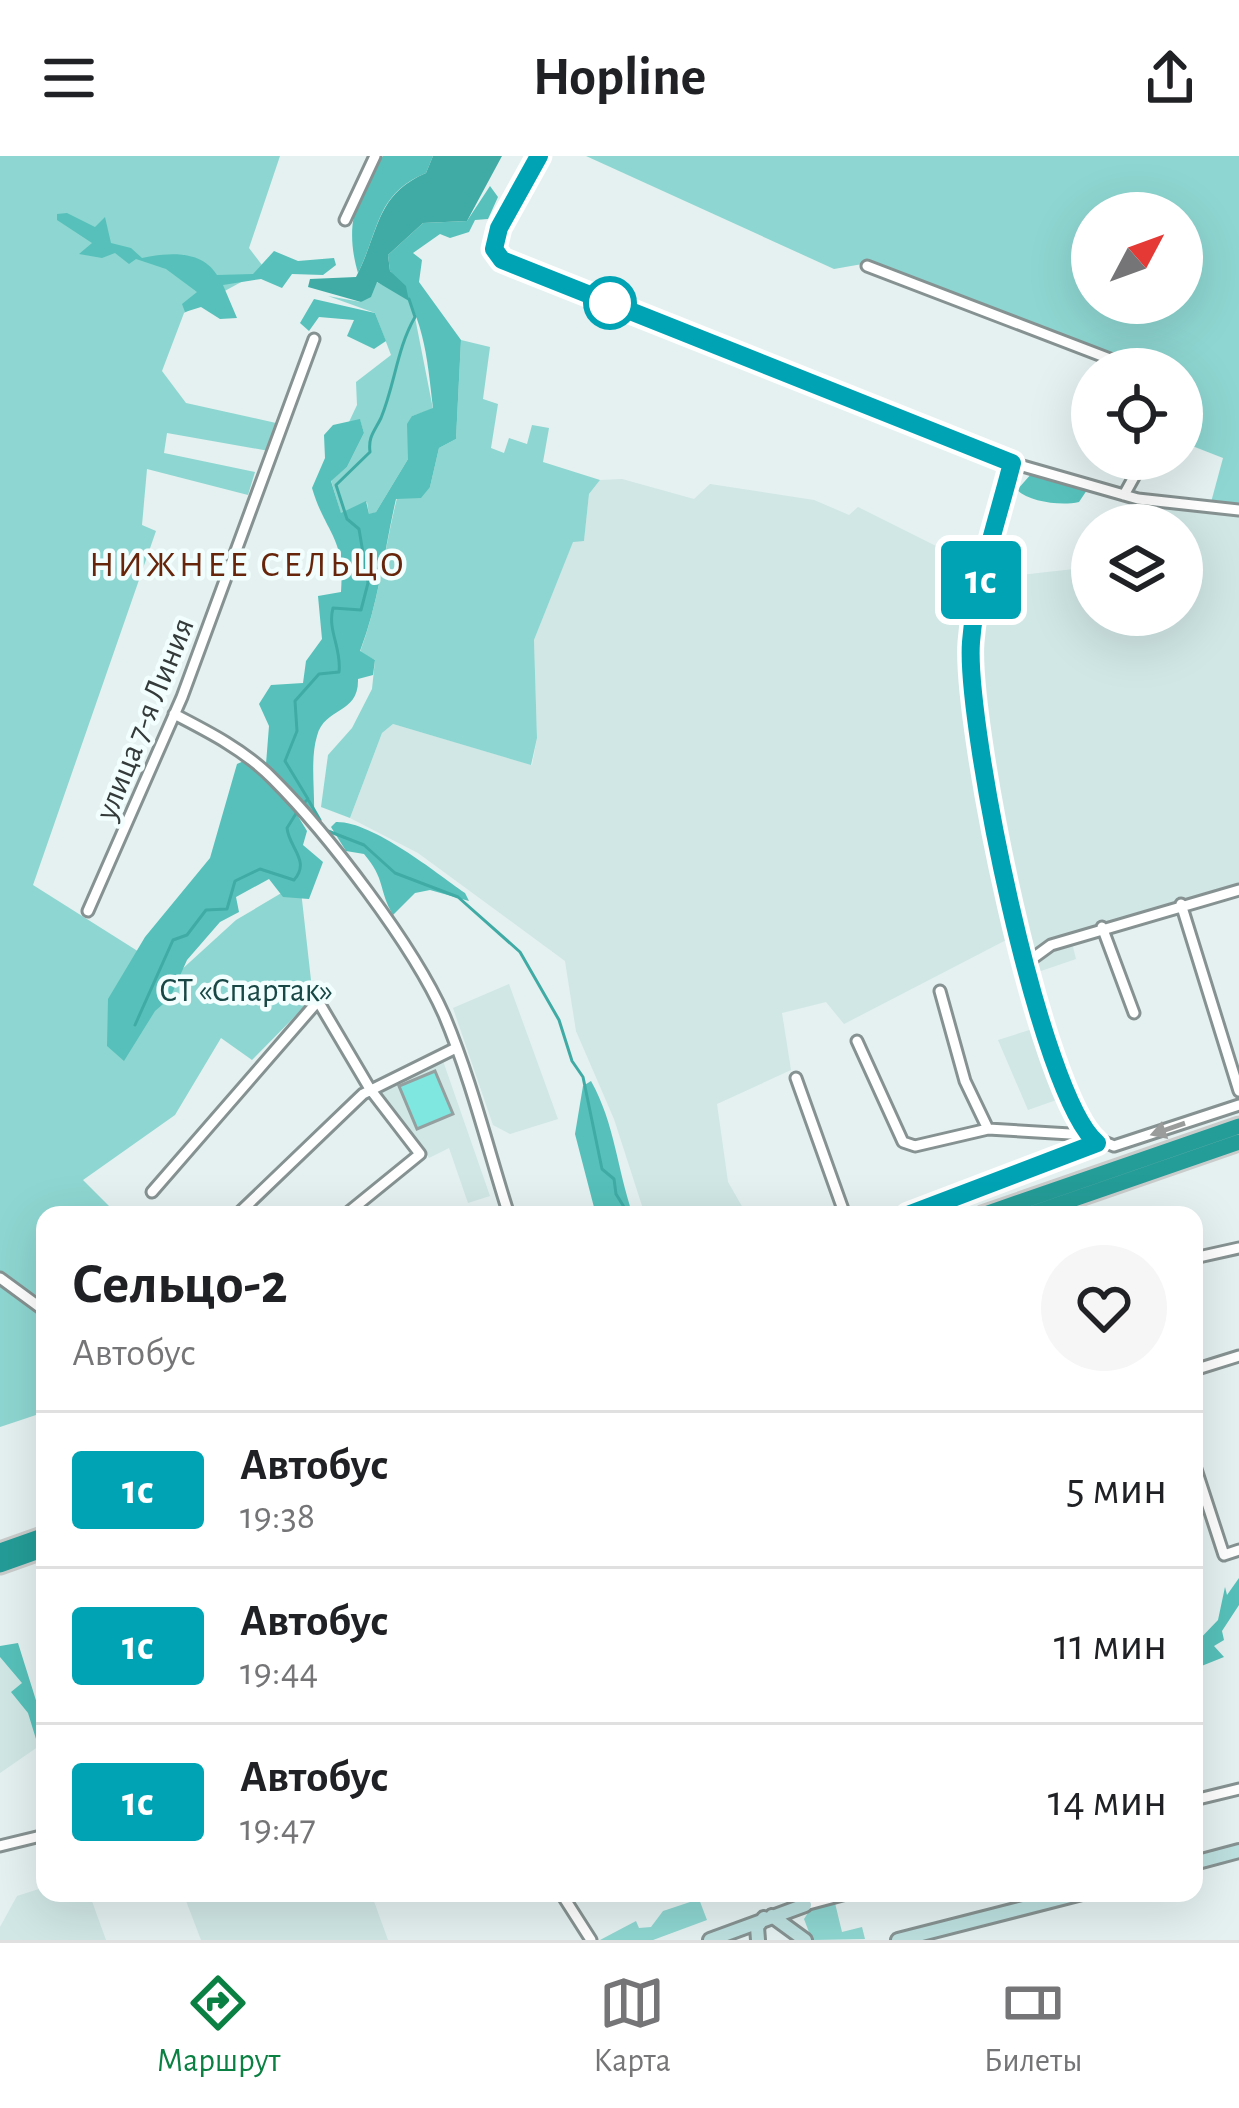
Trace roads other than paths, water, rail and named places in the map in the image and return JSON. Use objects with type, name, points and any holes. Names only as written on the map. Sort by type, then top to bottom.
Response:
[{"type":"highway","points":[[1008,1206],[1239,1126]]},
{"type":"highway","points":[[1054,1206],[1239,1142]]},
{"type":"highway","points":[[0,1551],[36,1538]]},
{"type":"highway","points":[[0,1565],[36,1552]]},
{"type":"main road","points":[[1203,1861],[1239,1851]]},
{"type":"main road","points":[[710,1940],[798,1902]]},
{"type":"main road","points":[[803,1902],[799,1925],[804,1939]]},
{"type":"main road","points":[[898,1940],[1047,1902]]},
{"type":"main road","points":[[765,1917],[786,1921],[804,1939]]},
{"type":"main road","points":[[758,1940],[757,1927],[765,1917]]},
{"type":"main road","points":[[727,1934],[744,1940]]},
{"type":"street","points":[[345,220],[375,156]]},
{"type":"street","points":[[539,156],[499,228],[494,249],[502,260],[1012,463],[1124,495],[1239,510]]},
{"type":"street","points":[[867,266],[1081,348]]},
{"type":"street","name":"улица 7-я Линия","points":[[88,911],[174,714],[279,429],[296,398],[314,339]]},
{"type":"street","points":[[1012,463],[976,603],[970,685],[990,812],[1025,964],[1087,1135],[1097,1143],[1114,1146],[1239,1105]]},
{"type":"street","points":[[1124,495],[1132,480]]},
{"type":"street","points":[[174,714],[248,758],[320,832],[426,984],[455,1048],[506,1206]]},
{"type":"street","points":[[1025,964],[1051,945],[1102,927],[1239,890]]},
{"type":"street","points":[[1181,904],[1239,1091]]},
{"type":"street","points":[[1102,927],[1134,1013]]},
{"type":"street","points":[[940,991],[965,1082],[988,1129]]},
{"type":"street","points":[[152,1192],[318,1001],[370,1089],[420,1154],[356,1206]]},
{"type":"street","points":[[856,1041],[902,1142],[916,1146],[988,1129],[1087,1135]]},
{"type":"street","points":[[246,1206],[370,1089],[455,1048]]},
{"type":"street","points":[[796,1078],[842,1206]]},
{"type":"street","points":[[932,1206],[1097,1143]]},
{"type":"street","points":[[1203,1256],[1239,1248]]},
{"type":"street","points":[[0,1277],[36,1304]]},
{"type":"street","points":[[1203,1367],[1239,1356]]},
{"type":"street","points":[[1203,1491],[1224,1555],[1239,1550]]},
{"type":"street","points":[[1203,1799],[1239,1789]]},
{"type":"street","points":[[0,1845],[9,1848],[36,1838]]},
{"type":"street","points":[[568,1902],[591,1940]]},
{"type":"waterway","points":[[304,803],[308,799],[285,761],[297,731],[295,701],[319,674],[339,672],[333,608],[361,610],[368,583],[359,529],[347,519],[336,485],[370,452],[415,317],[409,299]]},
{"type":"waterway","points":[[309,801],[320,820]]},
{"type":"waterway","points":[[135,1025],[173,940],[187,935],[206,910],[227,909],[235,881],[260,869],[294,880],[300,860],[287,828],[297,812]]},
{"type":"waterway","points":[[328,831],[364,845],[395,873],[458,897],[520,952],[559,1020],[572,1061],[583,1077],[602,1169],[614,1179],[623,1206]]},
{"type":"district","name":"НИЖНЕЕ СЕЛЬЦО","points":[[248,563]]},
{"type":"park label","name":"СТ «Спартак»","points":[[246,989]]}]
